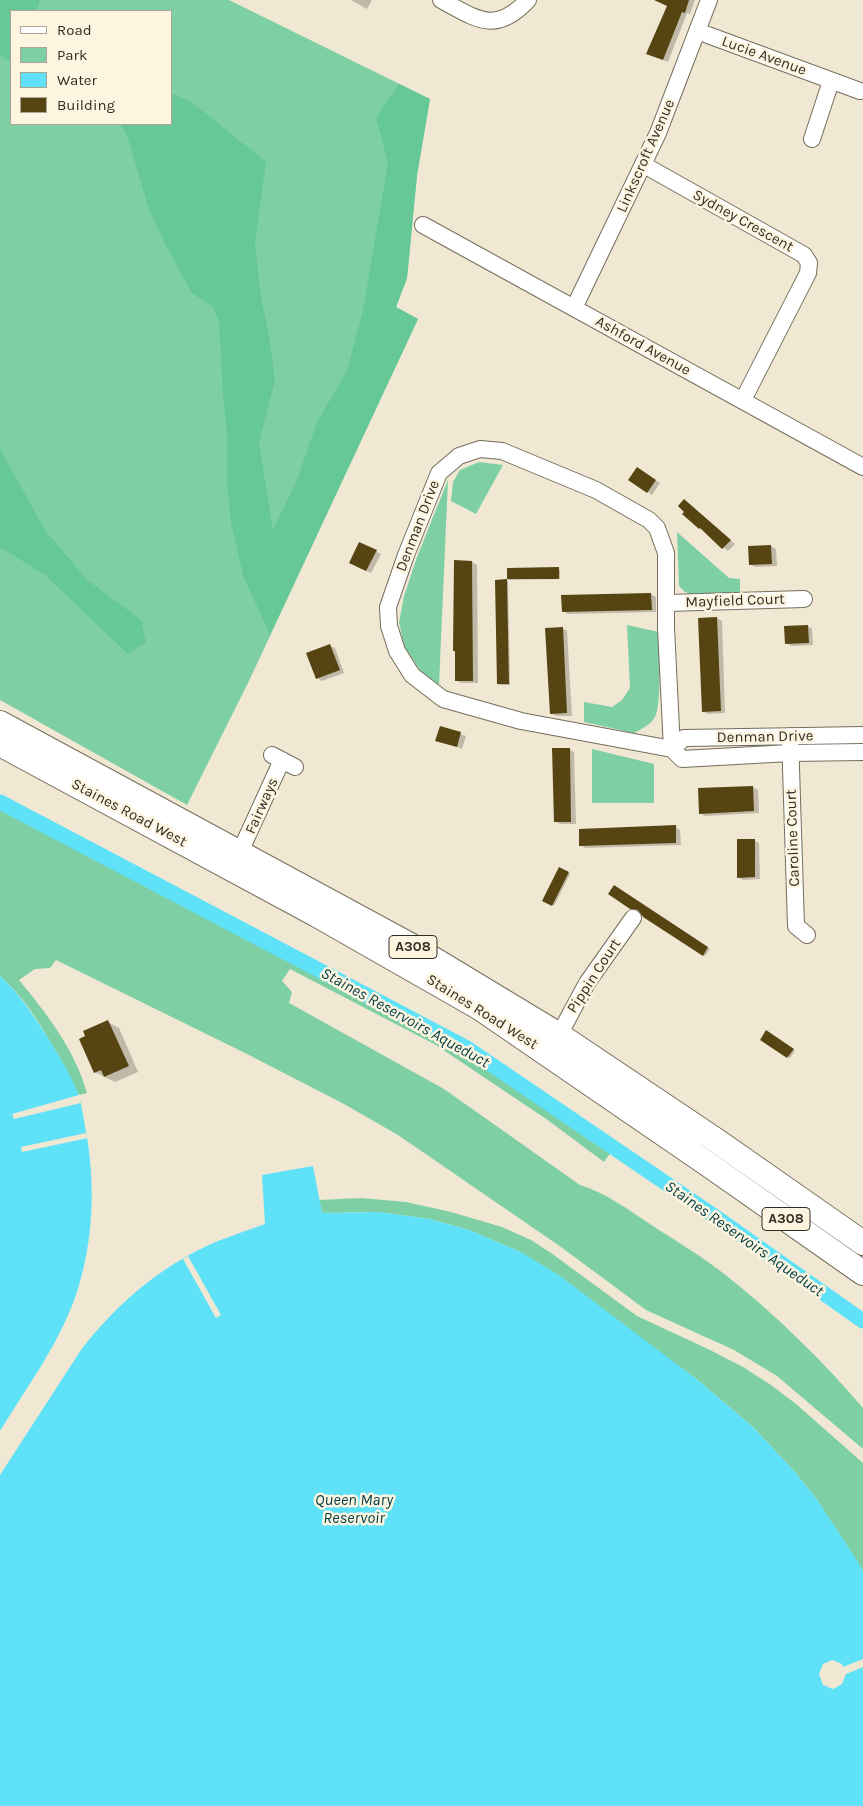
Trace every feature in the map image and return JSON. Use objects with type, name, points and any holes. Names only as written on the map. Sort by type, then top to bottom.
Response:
[{"type":"highway","name":"Staines Road West","points":[[0,723],[410,945],[559,1035],[734,1152],[863,1244]]},
{"type":"highway","name":"Staines Road West","points":[[0,744],[318,915],[480,1008],[709,1164],[863,1273]]},
{"type":"street","points":[[441,0],[479,20],[496,22],[518,11],[528,0]]},
{"type":"street","name":"Linkscroft Avenue","points":[[574,308],[644,165],[709,0]]},
{"type":"street","name":"Lucie Avenue","points":[[697,31],[860,91]]},
{"type":"street","points":[[812,138],[832,81]]},
{"type":"street","name":"Sydney Crescent","points":[[644,165],[804,255],[809,263],[808,273],[743,400]]},
{"type":"street","name":"Ashford Avenue","points":[[423,225],[863,467]]},
{"type":"street","name":"Denman Drive","points":[[672,749],[666,628],[666,553],[657,528],[649,520],[596,490],[502,451],[480,449],[459,456],[439,473],[406,555],[388,607],[389,626],[397,651],[412,676],[443,699],[521,721],[672,749],[682,759],[790,753],[863,752]]},
{"type":"street","name":"Mayfield Court","points":[[667,603],[804,599]]},
{"type":"street","name":"Denman Drive","points":[[672,749],[684,738],[863,735]]},
{"type":"street","name":"Caroline Court","points":[[790,736],[796,926],[807,935]]},
{"type":"street","name":"Fairways","points":[[240,852],[283,760]]},
{"type":"street","name":"Pippin Court","points":[[559,1035],[586,983],[633,918]]},
{"type":"green space","points":[[0,0],[229,0],[430,99],[417,175],[407,278],[396,307],[418,319],[248,683],[187,805],[0,700]]},
{"type":"green space","points":[[0,0],[40,0],[37,10],[10,10],[10,62],[0,55]]},
{"type":"green space","points":[[399,84],[430,99],[417,175],[407,278],[396,307],[418,319],[270,635],[243,575],[231,523],[227,483],[227,433],[219,322],[213,307],[192,293],[165,244],[149,209],[127,135],[121,125],[172,125],[172,93],[193,103],[266,162],[255,244],[261,297],[275,380],[259,443],[273,530],[297,480],[317,422],[347,371],[363,310],[388,163],[376,118]]},
{"type":"green space","points":[[0,449],[45,530],[86,579],[141,620],[146,642],[128,654],[45,575],[0,547]]},
{"type":"green space","points":[[479,462],[503,465],[476,514],[451,501],[453,482],[460,470]]},
{"type":"green space","points":[[448,480],[439,685],[420,670],[404,646],[399,622],[404,596],[417,557]]},
{"type":"green space","points":[[677,532],[729,578],[740,579],[740,593],[693,595],[685,592],[679,586]]},
{"type":"green space","points":[[627,625],[659,632],[660,663],[657,710],[651,722],[634,733],[584,722],[584,702],[612,707],[622,700],[630,688]]},
{"type":"green space","points":[[592,749],[654,764],[654,803],[592,803]]},
{"type":"green space","points":[[0,806],[461,1051],[611,1152],[604,1162],[549,1121],[436,1045],[290,969],[282,981],[292,992],[289,1003],[444,1089],[580,1185],[590,1188],[618,1203],[723,1273],[796,1337],[863,1408],[863,1449],[777,1376],[734,1350],[646,1310],[561,1247],[398,1135],[344,1104],[247,1054],[56,960],[50,968],[35,969],[19,980],[50,1019],[68,1047],[87,1093],[79,1095],[45,1032],[24,1002],[0,976]]},
{"type":"green space","points":[[361,1198],[406,1202],[451,1212],[502,1227],[531,1240],[637,1316],[743,1367],[771,1385],[796,1404],[863,1463],[863,1571],[818,1501],[795,1472],[754,1428],[699,1381],[521,1252],[469,1230],[430,1219],[379,1212],[322,1213],[319,1200]]},
{"type":"water","points":[[0,976],[19,996],[35,1018],[59,1056],[76,1088],[89,1147],[92,1190],[87,1253],[76,1295],[52,1348],[0,1431]]},
{"type":"water","name":"Queen Mary Reservoir","points":[[313,1166],[322,1213],[379,1212],[430,1219],[469,1230],[521,1252],[560,1276],[699,1381],[754,1428],[795,1472],[818,1501],[863,1571],[863,1659],[843,1667],[842,1664],[832,1660],[823,1664],[819,1674],[823,1685],[833,1689],[842,1684],[846,1674],[863,1667],[863,1806],[0,1806],[0,1475],[81,1350],[110,1316],[142,1286],[178,1261],[218,1241],[265,1224],[262,1175]]},
{"type":"pier","points":[[79,1095],[81,1103],[14,1119],[12,1114]]},
{"type":"pier","points":[[86,1133],[88,1138],[22,1152],[21,1147]]},
{"type":"pier","points":[[188,1256],[221,1315],[216,1318],[183,1259]]},
{"type":"building","points":[[654,0],[689,0],[685,13],[682,12],[663,60],[646,54],[667,6]]},
{"type":"building","points":[[637,467],[656,480],[647,493],[628,480]]},
{"type":"building","points":[[684,499],[731,540],[722,549],[682,514],[684,512],[678,506]]},
{"type":"building","points":[[359,542],[377,550],[366,571],[349,563]]},
{"type":"building","points":[[771,545],[772,564],[749,565],[748,546]]},
{"type":"building","points":[[454,560],[472,561],[473,681],[455,681],[455,651],[453,651]]},
{"type":"building","points":[[559,567],[559,579],[507,579],[507,568]]},
{"type":"building","points":[[507,579],[509,684],[497,684],[495,580]]},
{"type":"building","points":[[651,593],[652,610],[562,612],[561,595]]},
{"type":"building","points":[[717,617],[721,711],[702,712],[698,618]]},
{"type":"building","points":[[808,625],[809,643],[785,644],[784,626]]},
{"type":"building","points":[[563,627],[567,713],[550,714],[545,628]]},
{"type":"building","points":[[330,644],[340,670],[316,679],[306,653]]},
{"type":"building","points":[[440,726],[461,732],[457,747],[435,741]]},
{"type":"building","points":[[552,748],[570,748],[571,822],[554,822]]},
{"type":"building","points":[[753,786],[754,811],[699,814],[698,788]]},
{"type":"building","points":[[676,825],[676,843],[579,846],[579,829]]},
{"type":"building","points":[[737,839],[755,839],[755,877],[737,878]]},
{"type":"building","points":[[559,867],[569,872],[552,906],[542,901]]},
{"type":"building","points":[[614,885],[708,947],[703,956],[643,917],[638,910],[630,909],[608,894]]},
{"type":"building","points":[[108,1020],[129,1066],[104,1077],[101,1070],[94,1073],[79,1039],[85,1036],[83,1031]]},
{"type":"building","points":[[766,1030],[794,1049],[787,1058],[760,1040]]},
{"type":"waterway","name":"Staines Reservoirs Aqueduct","points":[[0,802],[467,1048],[720,1220],[863,1321]]}]
